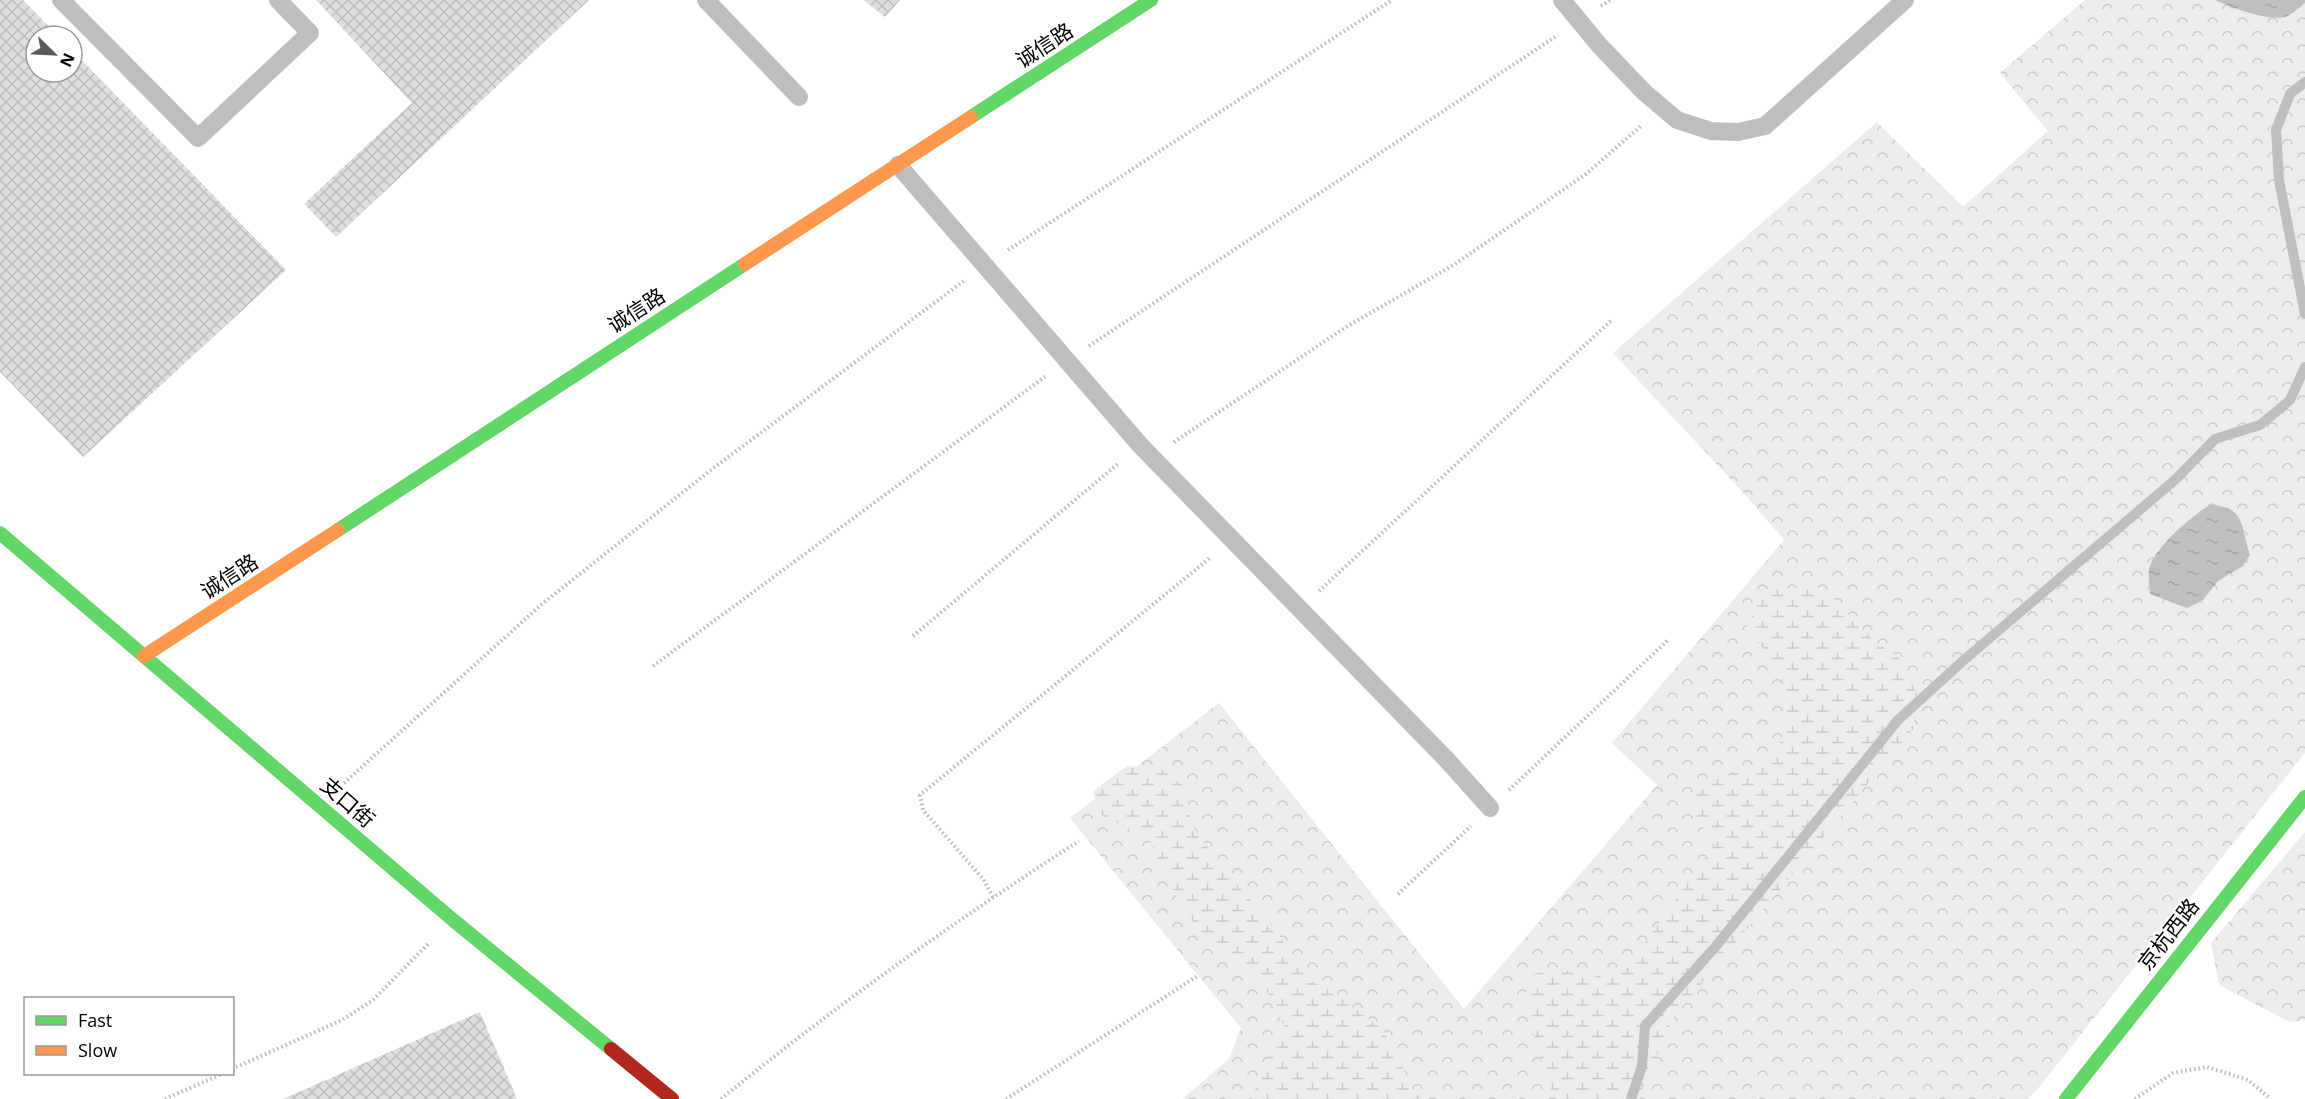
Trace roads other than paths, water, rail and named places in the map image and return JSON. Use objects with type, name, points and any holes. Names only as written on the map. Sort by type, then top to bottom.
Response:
[{"type":"street","name":"诚信路","points":[[144,656],[1151,0]]},
{"type":"street","name":"支口街","points":[[0,533],[453,920],[672,1099]]},
{"type":"street","name":"京杭西路","points":[[2066,1099],[2305,796]]},
{"type":"lane","points":[[61,0],[198,138],[310,33],[278,0]]},
{"type":"lane","points":[[705,0],[800,97]]},
{"type":"lane","points":[[1562,0],[1644,93],[1677,120],[1711,131],[1738,132],[1765,126],[1905,0]]},
{"type":"lane","points":[[898,165],[1146,451],[1490,808]]},
{"type":"water","points":[[2215,0],[2305,0],[2305,3],[2290,15],[2278,18],[2250,13]]},
{"type":"water","points":[[2210,505],[2230,509],[2240,520],[2250,555],[2243,566],[2218,581],[2203,600],[2187,608],[2150,594],[2149,570],[2157,552],[2184,524]]},
{"type":"waterway","points":[[2305,82],[2290,94],[2276,130],[2279,180],[2305,314]]},
{"type":"waterway","points":[[1631,1099],[1642,1066],[1645,1026],[1716,946],[1898,720],[1964,660],[2176,479],[2215,439],[2260,425],[2290,400],[2305,367]]}]
